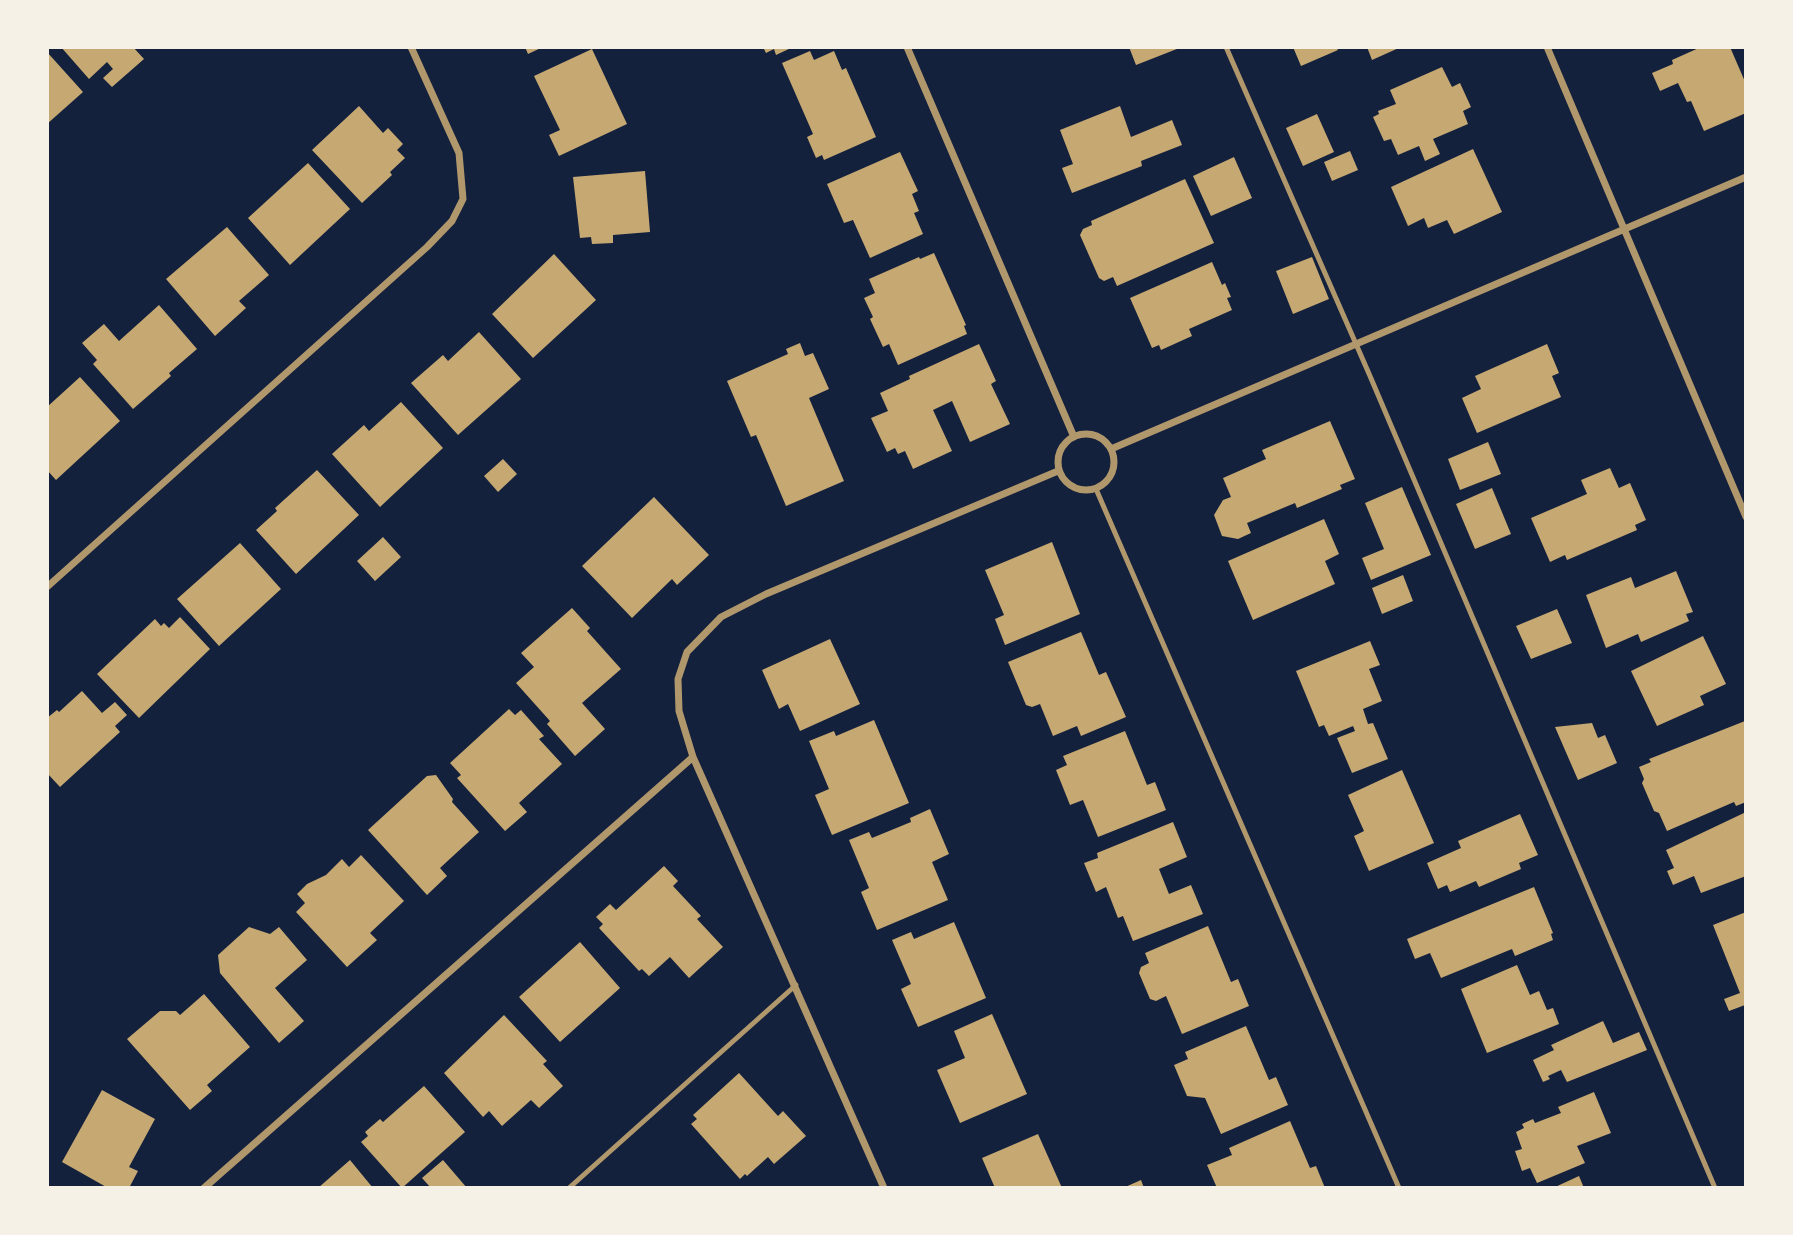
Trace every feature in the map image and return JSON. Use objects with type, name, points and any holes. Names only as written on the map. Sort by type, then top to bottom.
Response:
[{"type":"street","points":[[47,587],[427,247],[452,221],[463,198],[459,153],[411,47]]},
{"type":"street","points":[[907,47],[1074,437]]},
{"type":"street","points":[[1547,47],[1746,517]]},
{"type":"street","points":[[1111,449],[1357,346],[1746,177]]},
{"type":"street","points":[[1088,434],[1096,436],[1104,440],[1111,449],[1114,465],[1112,473],[1107,482],[1096,489],[1079,490],[1070,486],[1058,471],[1059,452],[1064,444],[1074,437],[1088,434]]},
{"type":"street","points":[[884,1188],[694,757],[679,711],[678,679],[687,652],[720,617],[766,594],[1058,471]]},
{"type":"street","points":[[204,1188],[694,757]]},
{"type":"lane","points":[[1227,47],[1715,1188]]},
{"type":"lane","points":[[1096,489],[1399,1188]]},
{"type":"lane","points":[[569,1188],[796,985]]},
{"type":"building","points":[[61,47],[133,47],[144,59],[112,87],[103,78],[113,69],[107,62],[89,79]]},
{"type":"building","points":[[525,47],[543,47],[528,54]]},
{"type":"building","points":[[763,47],[793,47],[776,55],[774,49],[766,53]]},
{"type":"building","points":[[1129,47],[1182,47],[1136,65]]},
{"type":"building","points":[[1293,47],[1336,47],[1338,50],[1301,66]]},
{"type":"building","points":[[1367,47],[1401,47],[1372,60]]},
{"type":"building","points":[[1701,47],[1730,47],[1746,84],[1746,113],[1704,131],[1691,101],[1687,102],[1678,83],[1660,91],[1652,73],[1673,64],[1672,60]]},
{"type":"building","points":[[592,49],[627,124],[559,156],[549,135],[560,130],[534,76]]},
{"type":"building","points":[[810,51],[814,60],[834,51],[842,70],[846,68],[876,137],[824,160],[822,155],[816,158],[807,137],[813,134],[782,63]]},
{"type":"building","points":[[47,52],[83,92],[47,124]]},
{"type":"building","points":[[1442,67],[1452,87],[1460,83],[1471,107],[1463,111],[1468,124],[1433,139],[1440,154],[1425,161],[1419,146],[1398,155],[1391,139],[1384,141],[1373,117],[1379,114],[1378,111],[1396,104],[1390,90]]},
{"type":"building","points":[[359,106],[383,133],[388,128],[403,144],[397,150],[405,158],[390,172],[392,175],[362,203],[312,150]]},
{"type":"building","points":[[1120,106],[1131,137],[1172,120],[1182,145],[1141,161],[1142,166],[1072,193],[1062,168],[1073,164],[1060,130]]},
{"type":"building","points":[[1317,114],[1334,152],[1303,166],[1286,128]]},
{"type":"building","points":[[1473,149],[1502,212],[1454,234],[1447,220],[1428,228],[1424,218],[1408,226],[1391,187]]},
{"type":"building","points":[[1350,151],[1358,170],[1332,181],[1324,162]]},
{"type":"building","points":[[900,152],[918,191],[912,194],[919,211],[914,213],[923,234],[870,258],[853,220],[844,223],[827,184]]},
{"type":"building","points":[[1234,157],[1252,198],[1211,216],[1193,176]]},
{"type":"building","points":[[308,163],[350,209],[290,265],[248,218]]},
{"type":"building","points":[[645,171],[650,232],[613,235],[613,243],[592,244],[591,237],[580,238],[573,177]]},
{"type":"building","points":[[1185,179],[1214,243],[1117,286],[1113,277],[1104,281],[1099,278],[1080,235],[1083,229],[1092,225],[1091,221]]},
{"type":"building","points":[[227,227],[269,275],[239,301],[246,308],[215,336],[166,279]]},
{"type":"building","points":[[934,253],[966,325],[967,334],[898,365],[889,344],[883,347],[870,319],[873,317],[864,298],[875,293],[869,279]]},
{"type":"building","points":[[554,254],[596,300],[533,358],[492,314]]},
{"type":"building","points":[[1312,257],[1329,299],[1293,314],[1276,271]]},
{"type":"building","points":[[1212,262],[1222,285],[1225,283],[1231,297],[1227,298],[1232,310],[1189,329],[1192,336],[1161,350],[1159,345],[1152,348],[1130,298]]},
{"type":"building","points":[[159,305],[197,349],[133,409],[93,364],[97,360],[82,343],[104,324],[119,341]]},
{"type":"building","points":[[479,332],[521,379],[458,435],[411,383],[443,355],[448,361]]},
{"type":"building","points":[[800,343],[805,356],[813,353],[829,389],[809,398],[844,481],[786,506],[756,435],[751,437],[727,381],[788,354],[786,349]]},
{"type":"building","points":[[979,344],[996,381],[991,384],[1010,424],[970,442],[952,401],[933,410],[952,451],[913,469],[905,451],[898,454],[895,448],[887,452],[871,418],[888,411],[880,393],[910,379],[909,376]]},
{"type":"building","points":[[1547,344],[1559,373],[1552,376],[1561,397],[1477,433],[1462,398],[1481,389],[1475,376]]},
{"type":"building","points":[[80,377],[120,421],[56,480],[47,470],[47,407]]},
{"type":"building","points":[[401,402],[443,448],[380,507],[332,454],[364,425],[369,431]]},
{"type":"building","points":[[1330,421],[1355,479],[1340,485],[1342,489],[1297,508],[1295,503],[1247,523],[1251,533],[1238,539],[1222,536],[1214,515],[1223,500],[1231,497],[1223,478],[1266,459],[1262,450]]},
{"type":"building","points":[[1488,442],[1501,474],[1460,490],[1448,459]]},
{"type":"building","points":[[503,459],[517,474],[498,492],[484,476]]},
{"type":"building","points":[[1610,468],[1619,488],[1630,483],[1646,520],[1635,525],[1637,530],[1567,560],[1565,555],[1550,562],[1531,518],[1587,494],[1581,480]]},
{"type":"building","points":[[317,470],[359,515],[296,574],[256,530],[277,511],[275,508]]},
{"type":"building","points":[[1402,487],[1431,555],[1371,580],[1362,558],[1384,549],[1365,503]]},
{"type":"building","points":[[1492,488],[1511,534],[1475,549],[1456,504]]},
{"type":"building","points":[[654,497],[709,555],[677,585],[672,579],[632,618],[582,566]]},
{"type":"building","points":[[1324,519],[1339,554],[1325,561],[1335,584],[1253,620],[1228,561]]},
{"type":"building","points":[[383,537],[401,557],[375,581],[357,561]]},
{"type":"building","points":[[1052,542],[1080,614],[1005,645],[995,619],[1004,615],[985,570]]},
{"type":"building","points":[[240,543],[281,589],[219,646],[177,599]]},
{"type":"building","points":[[1676,571],[1693,612],[1686,614],[1689,621],[1641,642],[1638,634],[1606,648],[1586,595],[1631,577],[1635,588]]},
{"type":"building","points":[[1403,575],[1413,601],[1382,614],[1372,588]]},
{"type":"building","points":[[572,608],[590,628],[587,631],[621,669],[582,703],[605,729],[575,756],[547,724],[550,721],[516,683],[534,667],[521,653]]},
{"type":"building","points":[[1557,609],[1572,643],[1531,659],[1516,626]]},
{"type":"building","points":[[180,617],[210,649],[139,718],[97,674],[155,619],[161,626],[164,623],[169,628]]},
{"type":"building","points":[[1081,632],[1099,675],[1106,672],[1126,717],[1081,736],[1077,726],[1053,736],[1040,704],[1032,707],[1026,705],[1008,662]]},
{"type":"building","points":[[1703,636],[1726,684],[1700,696],[1704,705],[1657,726],[1631,671]]},
{"type":"building","points":[[830,639],[860,704],[800,731],[788,704],[779,709],[762,670]]},
{"type":"building","points":[[1370,641],[1380,665],[1369,669],[1382,701],[1363,709],[1368,724],[1373,723],[1388,759],[1352,773],[1337,738],[1355,731],[1353,726],[1329,736],[1324,725],[1319,727],[1296,671]]},
{"type":"building","points":[[82,691],[102,713],[115,702],[127,715],[115,726],[120,732],[60,787],[47,773],[47,718],[57,710],[59,712]]},
{"type":"building","points":[[509,709],[515,715],[521,710],[544,736],[539,739],[562,764],[519,803],[527,812],[505,831],[457,778],[461,775],[450,763]]},
{"type":"building","points":[[874,720],[909,803],[832,835],[815,795],[829,789],[809,741],[834,731],[836,736]]},
{"type":"building","points":[[1745,721],[1746,802],[1736,806],[1734,802],[1667,831],[1659,813],[1654,811],[1642,783],[1644,779],[1639,767],[1651,762],[1649,759]]},
{"type":"building","points":[[1592,723],[1598,738],[1605,735],[1617,763],[1578,780],[1555,727]]},
{"type":"building","points":[[1125,731],[1147,785],[1155,782],[1166,810],[1098,837],[1083,800],[1070,805],[1056,770],[1067,765],[1063,756]]},
{"type":"building","points":[[1402,770],[1434,843],[1369,871],[1354,836],[1364,831],[1348,795]]},
{"type":"building","points":[[436,775],[453,799],[452,802],[479,832],[440,868],[447,876],[427,895],[368,830],[427,776]]},
{"type":"building","points":[[930,809],[949,854],[932,862],[948,900],[877,930],[861,892],[869,888],[849,840],[869,832],[872,838],[911,822],[910,818]]},
{"type":"building","points":[[1746,812],[1746,876],[1701,893],[1694,876],[1673,885],[1667,871],[1674,868],[1666,850]]},
{"type":"building","points":[[1520,814],[1538,855],[1519,863],[1521,869],[1479,887],[1476,881],[1450,892],[1447,885],[1438,889],[1427,863],[1461,848],[1458,841]]},
{"type":"building","points":[[1173,822],[1187,857],[1159,869],[1169,894],[1191,885],[1203,914],[1133,941],[1123,916],[1118,918],[1106,887],[1096,892],[1084,863],[1098,858],[1097,853]]},
{"type":"building","points":[[361,855],[404,901],[370,933],[377,940],[347,967],[296,912],[305,903],[297,894],[307,884],[326,875],[342,859],[349,867]]},
{"type":"building","points":[[664,866],[678,881],[673,886],[701,916],[697,919],[723,947],[689,978],[670,957],[649,976],[642,969],[639,971],[599,928],[603,924],[596,917],[610,904],[616,910]]},
{"type":"building","points":[[1534,887],[1553,933],[1553,940],[1515,956],[1512,949],[1441,978],[1430,953],[1415,959],[1407,939]]},
{"type":"building","points":[[1746,912],[1745,1005],[1729,1011],[1724,999],[1740,993],[1713,925]]},
{"type":"building","points":[[954,922],[986,998],[918,1027],[901,989],[911,984],[892,940],[911,932],[914,939]]},
{"type":"building","points":[[1208,926],[1231,982],[1238,979],[1249,1006],[1182,1034],[1166,996],[1156,1001],[1150,999],[1139,973],[1141,967],[1149,963],[1145,953]]},
{"type":"building","points":[[249,927],[270,934],[279,927],[307,960],[275,988],[304,1021],[279,1043],[220,973],[218,955]]},
{"type":"building","points":[[580,942],[620,988],[560,1042],[519,997]]},
{"type":"building","points":[[1517,965],[1530,995],[1539,991],[1547,1010],[1553,1008],[1559,1024],[1487,1053],[1461,989]]},
{"type":"building","points":[[204,994],[250,1047],[207,1085],[212,1091],[190,1110],[127,1039],[160,1011],[176,1011],[180,1015]]},
{"type":"building","points":[[992,1014],[1027,1094],[960,1123],[937,1070],[965,1058],[954,1031]]},
{"type":"building","points":[[504,1015],[547,1061],[543,1064],[563,1086],[539,1108],[531,1100],[502,1126],[489,1111],[483,1117],[444,1073]]},
{"type":"building","points":[[1603,1021],[1613,1043],[1639,1032],[1647,1050],[1567,1082],[1561,1070],[1548,1076],[1550,1079],[1543,1082],[1533,1060],[1554,1050],[1551,1045]]},
{"type":"building","points":[[1246,1026],[1269,1080],[1276,1077],[1288,1105],[1221,1134],[1205,1098],[1187,1096],[1174,1065],[1188,1059],[1185,1052]]},
{"type":"building","points":[[739,1073],[778,1116],[783,1111],[806,1136],[774,1164],[768,1157],[740,1179],[691,1124],[697,1119],[693,1115]]},
{"type":"building","points":[[424,1086],[465,1132],[402,1188],[361,1142],[368,1136],[365,1132],[380,1119],[383,1122]]},
{"type":"building","points":[[102,1090],[155,1119],[129,1167],[138,1171],[129,1188],[108,1188],[62,1162]]},
{"type":"building","points":[[1594,1092],[1611,1133],[1577,1146],[1585,1163],[1537,1183],[1530,1168],[1522,1171],[1515,1151],[1522,1149],[1516,1132],[1524,1128],[1522,1124],[1533,1119],[1535,1123],[1561,1113],[1558,1107]]},
{"type":"building","points":[[1290,1121],[1310,1168],[1316,1166],[1325,1188],[1217,1188],[1207,1165],[1232,1155],[1229,1148]]},
{"type":"building","points":[[1038,1134],[1062,1188],[995,1188],[982,1158]]},
{"type":"building","points":[[350,1160],[373,1188],[318,1188]]},
{"type":"building","points":[[443,1160],[467,1188],[431,1188],[422,1178]]},
{"type":"building","points":[[1579,1176],[1584,1188],[1553,1188]]},
{"type":"building","points":[[1141,1180],[1144,1188],[1123,1188]]}]
